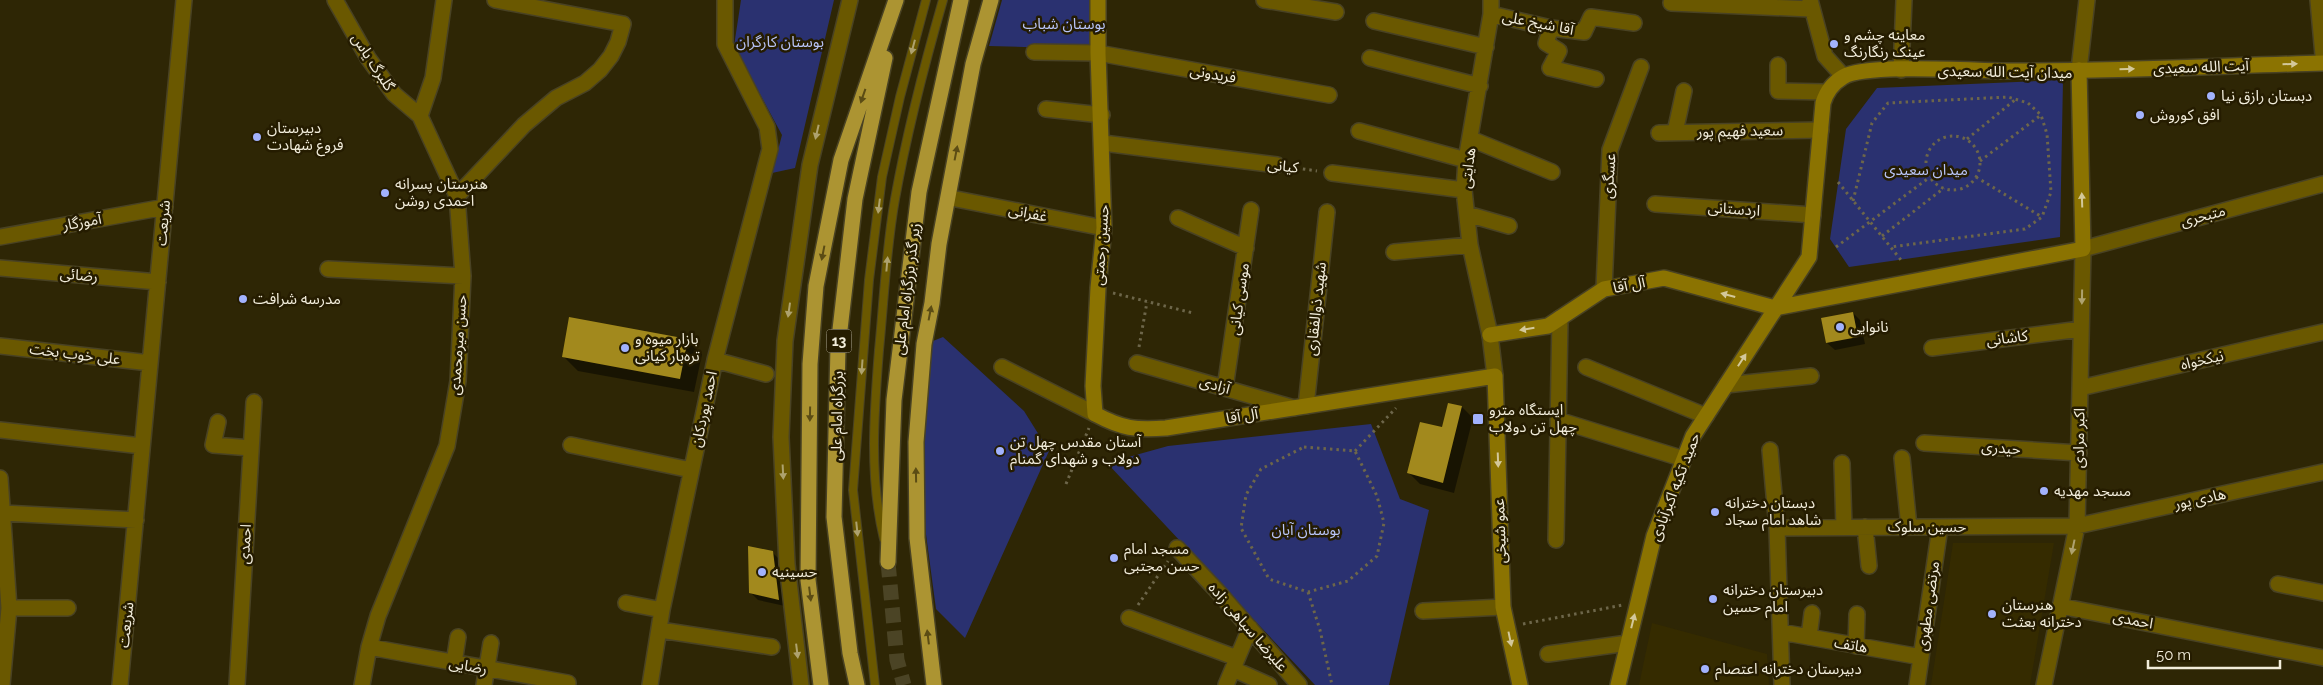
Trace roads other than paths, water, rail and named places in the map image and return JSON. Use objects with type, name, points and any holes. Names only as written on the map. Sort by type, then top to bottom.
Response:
[{"type":"highway","points":[[821,685],[808,580],[810,364],[816,286],[841,160],[897,0]]},
{"type":"highway","name":"بزرگراه امام علی","points":[[857,685],[850,653],[834,517],[838,347],[854,198],[897,0]]},
{"type":"highway","name":"زیر گذر بزرگراه امام علی","points":[[888,558],[894,400],[917,202],[955,19],[961,0]]},
{"type":"highway","points":[[934,685],[917,538],[917,432],[924,344],[932,303],[939,244],[973,64],[991,0]]},
{"type":"main road","name":"حسین رحمتی","points":[[1096,414],[1093,386],[1098,288],[1104,228],[1098,0]]},
{"type":"main road","name":"آیت الله سعیدی","points":[[2078,70],[2323,63]]},
{"type":"main road","name":"میدان آیت الله سعیدی","points":[[1843,76],[1868,71],[1901,70],[2078,70],[2083,249]]},
{"type":"main road","points":[[1775,308],[1809,257],[1821,130],[1827,92],[1843,76]]},
{"type":"main road","points":[[1775,308],[2083,249]]},
{"type":"main road","name":"آل آقا","points":[[1490,335],[1548,326],[1604,289],[1664,278],[1775,308]]},
{"type":"main road","name":"حمید تکیه اکبرآبادی","points":[[1618,685],[1654,536],[1693,436],[1775,308]]},
{"type":"main road","name":"آل آقا","points":[[1096,414],[1111,422],[1136,430],[1166,428],[1495,376]]},
{"type":"main road","name":"عمو شیخی","points":[[1495,376],[1503,607],[1520,685]]},
{"type":"street","name":"شریعت","points":[[120,685],[184,0]]},
{"type":"street","name":"گلبرگ یاس","points":[[335,0],[368,58],[394,94],[420,116]]},
{"type":"street","points":[[420,116],[433,78],[444,0]]},
{"type":"street","points":[[457,196],[524,125],[556,98],[585,83],[600,70],[611,56],[618,42],[623,24],[495,0]]},
{"type":"street","name":"احمد پوردکان","points":[[650,685],[662,610],[715,360],[770,149],[770,136],[725,44],[725,0]]},
{"type":"street","points":[[801,685],[787,564],[782,457],[784,341],[810,165],[850,0]]},
{"type":"street","points":[[1264,0],[1336,12]]},
{"type":"street","points":[[1901,70],[1904,0]]},
{"type":"street","points":[[2078,70],[2087,0]]},
{"type":"street","points":[[2318,0],[2323,55]]},
{"type":"street","points":[[1671,2],[1811,5],[1825,56],[1843,76]]},
{"type":"street","name":"آقا شیخ علی","points":[[1491,7],[1551,28],[1584,32],[1591,17],[1634,23]]},
{"type":"street","name":"هدایتی","points":[[1491,7],[1472,139],[1466,160],[1464,190],[1470,244],[1490,335],[1495,376]]},
{"type":"street","points":[[1374,21],[1486,47]]},
{"type":"street","points":[[1551,28],[1546,43],[1559,52],[1550,68],[1596,79]]},
{"type":"street","name":"فریدونی","points":[[1034,52],[1098,53],[1329,94]]},
{"type":"street","points":[[1370,58],[1480,86]]},
{"type":"street","points":[[1778,65],[1778,91],[1827,92]]},
{"type":"street","name":"عسگری","points":[[1604,289],[1610,150],[1642,67]]},
{"type":"street","points":[[1675,132],[1684,91]]},
{"type":"street","points":[[1046,109],[1102,115]]},
{"type":"street","name":"حسن میرمحمدی","points":[[362,685],[369,647],[378,616],[447,446],[458,381],[463,276],[457,196],[420,116]]},
{"type":"street","name":"سعید فهیم پور","points":[[1659,133],[1821,130]]},
{"type":"street","points":[[1360,131],[1466,160]]},
{"type":"street","points":[[1472,139],[1552,172]]},
{"type":"street","name":"کیانی","points":[[1102,142],[1278,166]]},
{"type":"street","points":[[1332,173],[1464,190]]},
{"type":"street","name":"متبحری","points":[[2083,249],[2323,184]]},
{"type":"street","name":"غفرانی","points":[[952,198],[1104,228]]},
{"type":"street","name":"اردستانی","points":[[1655,204],[1813,215]]},
{"type":"street","name":"آموزگار","points":[[0,237],[165,207]]},
{"type":"street","name":"موسی کیانی","points":[[1226,388],[1251,210]]},
{"type":"street","name":"شهید ذوالفقاری","points":[[1300,407],[1327,212]]},
{"type":"street","points":[[1467,214],[1509,226]]},
{"type":"street","points":[[1178,218],[1246,248]]},
{"type":"street","points":[[1394,252],[1470,244]]},
{"type":"street","name":"اکبر مرادی","points":[[2044,685],[2077,526],[2083,249]]},
{"type":"street","name":"رضائی","points":[[0,268],[158,282]]},
{"type":"street","points":[[328,268],[463,276]]},
{"type":"street","points":[[1556,540],[1560,318]]},
{"type":"street","name":"کاشانی","points":[[1932,348],[2081,329]]},
{"type":"street","name":"نیکخواه","points":[[2080,388],[2323,332]]},
{"type":"street","name":"علی خوب بخت","points":[[0,346],[150,363]]},
{"type":"street","points":[[715,360],[766,374]]},
{"type":"street","name":"آزادی","points":[[1137,362],[1300,407]]},
{"type":"street","name":"آل آقا","points":[[1002,367],[1096,414]]},
{"type":"street","points":[[1586,367],[1706,416]]},
{"type":"street","points":[[1726,385],[1811,376]]},
{"type":"street","name":"احمدی","points":[[237,685],[254,402]]},
{"type":"street","points":[[1558,420],[1684,459]]},
{"type":"street","points":[[218,422],[213,445],[251,448]]},
{"type":"street","points":[[0,430],[142,446]]},
{"type":"street","name":"حیدری","points":[[1924,443],[2079,453]]},
{"type":"street","points":[[571,445],[691,470]]},
{"type":"street","points":[[1770,450],[1777,528],[1782,685]]},
{"type":"street","points":[[1902,458],[1909,527]]},
{"type":"street","points":[[1842,464],[1844,527]]},
{"type":"street","name":"هادی پور","points":[[2077,526],[2323,472]]},
{"type":"street","points":[[0,478],[3,513],[3,551],[9,608],[4,629],[2,685]]},
{"type":"street","points":[[3,513],[136,520]]},
{"type":"street","name":"حسین سلوک","points":[[1777,528],[2077,526]]},
{"type":"street","points":[[1865,527],[1869,566]]},
{"type":"street","name":"مرتضی مطهری","points":[[1917,685],[1940,527]]},
{"type":"street","name":"علیرضا سپاهی زاده","points":[[1177,548],[1299,685]]},
{"type":"street","points":[[2278,584],[2323,593]]},
{"type":"street","points":[[626,603],[662,610]]},
{"type":"street","name":"احمدی","points":[[2060,606],[2323,658]]},
{"type":"street","points":[[1423,611],[1503,607]]},
{"type":"street","points":[[9,608],[68,608]]},
{"type":"street","points":[[1809,638],[1812,614]]},
{"type":"street","points":[[1856,646],[1857,614]]},
{"type":"street","points":[[1129,618],[1235,663],[1269,685]]},
{"type":"street","points":[[1226,685],[1250,628]]},
{"type":"street","points":[[660,630],[772,647]]},
{"type":"street","name":"هاتف","points":[[1780,632],[1921,657]]},
{"type":"street","points":[[454,663],[458,637]]},
{"type":"street","points":[[484,685],[491,643]]},
{"type":"street","points":[[1548,654],[1628,643]]},
{"type":"street","name":"رضایی","points":[[369,647],[568,683]]},
{"type":"street","points":[[1280,685],[1285,670]]},
{"type":"lane","points":[[875,685],[853,490],[869,280],[882,177],[900,97],[926,0]]},
{"type":"lane","points":[[888,558],[880,523],[873,473],[877,378],[887,257],[895,200],[912,110],[942,0]]},
{"type":"tunnel","points":[[888,562],[897,660],[904,685]]},
{"type":"place","name":"معاینه چشم و عینک رنگارنگ","points":[[1834,44]]},
{"type":"place","name":"دبستان رازق نیا","points":[[2211,96]]},
{"type":"place","name":"افق کوروش","points":[[2140,115]]},
{"type":"place","name":"دبیرستان فروغ شهادت","points":[[257,137]]},
{"type":"place","name":"هنرستان پسرانه احمدی روشن","points":[[385,193]]},
{"type":"place","name":"مدرسه شرافت","points":[[243,299]]},
{"type":"place","name":"نانوایی","points":[[1840,327]]},
{"type":"place","name":"بازار میوه و تره‌بار کیانی","points":[[625,348]]},
{"type":"place","name":"ایستگاه مترو چهل تن دولاب","points":[[1478,419]]},
{"type":"place","name":"آستان مقدس چهل تن دولاب و شهدای گمنام","points":[[1000,451]]},
{"type":"place","name":"مسجد مهدیه","points":[[2044,491]]},
{"type":"place","name":"دبستان دخترانه شاهد امام سجاد","points":[[1715,512]]},
{"type":"place","name":"مسجد امام حسن مجتبی","points":[[1114,558]]},
{"type":"place","name":"حسینیه","points":[[762,572]]},
{"type":"place","name":"دبیرستان دخترانه امام حسین","points":[[1713,599]]},
{"type":"place","name":"هنرستان دخترانه بعثت","points":[[1992,614]]},
{"type":"place","name":"دبیرستان دخترانه اعتصام","points":[[1705,669]]},
{"type":"park label","name":"بوستان شباب","points":[[1064,24]]},
{"type":"park label","name":"بوستان کارگران","points":[[780,42]]},
{"type":"park label","name":"میدان سعیدی","points":[[1926,170]]},
{"type":"park label","name":"بوستان آبان","points":[[1306,530]]}]
